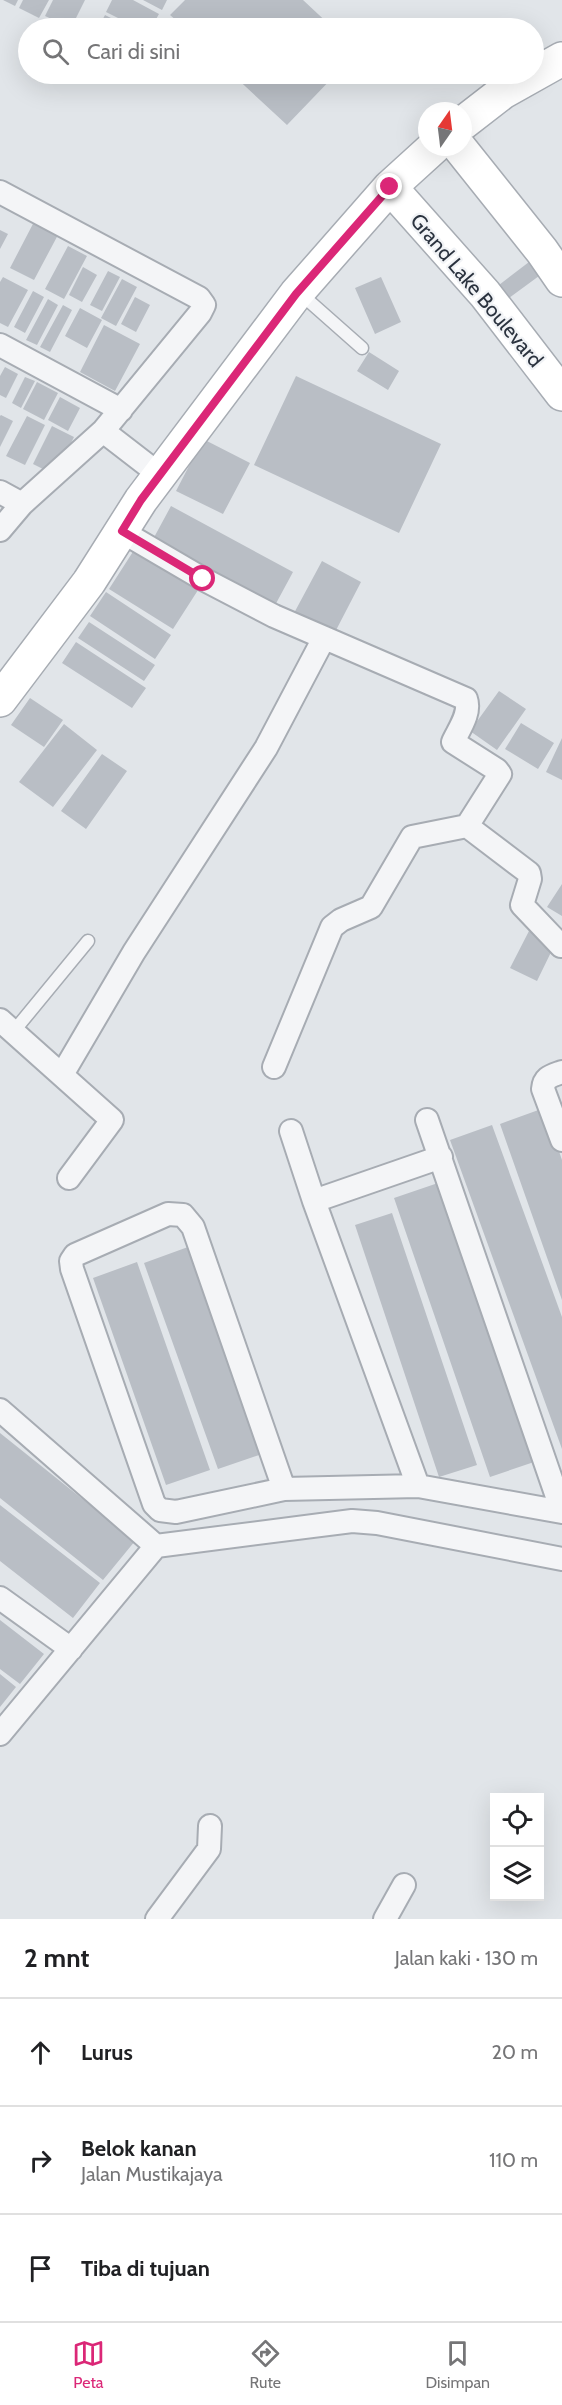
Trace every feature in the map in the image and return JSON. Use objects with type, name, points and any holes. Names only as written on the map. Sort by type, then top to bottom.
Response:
[{"type":"main road","points":[[544,69],[562,59]]},
{"type":"main road","points":[[472,116],[517,84]]},
{"type":"main road","points":[[0,700],[89,582],[160,475],[296,294],[390,187],[424,156]]},
{"type":"main road","points":[[466,156],[542,251],[562,280]]},
{"type":"main road","name":"Grand Lake Boulevard","points":[[390,187],[485,294],[562,394]]},
{"type":"street","points":[[0,192],[199,298],[204,304],[200,313],[103,431],[22,504],[0,530]]},
{"type":"street","points":[[0,345],[121,410]]},
{"type":"street","points":[[103,431],[160,475]]},
{"type":"street","points":[[0,492],[22,504]]},
{"type":"street","points":[[122,531],[203,579],[324,638],[466,699],[467,712],[453,742],[500,774],[467,825],[412,837],[371,907],[341,920],[332,927],[274,1068]]},
{"type":"street","points":[[63,1073],[134,952],[266,748],[324,638]]},
{"type":"street","points":[[467,825],[529,873],[530,879],[522,905],[561,946]]},
{"type":"street","points":[[7,1025],[63,1073],[112,1120],[69,1178]]},
{"type":"street","points":[[562,1072],[548,1076],[543,1089],[562,1140]]},
{"type":"street","points":[[284,1489],[193,1227],[183,1215],[168,1214],[75,1255],[71,1262],[154,1504],[160,1510],[176,1512],[284,1489],[418,1486],[562,1511],[427,1119]]},
{"type":"street","points":[[291,1131],[314,1201],[418,1486]]},
{"type":"street","points":[[314,1201],[441,1158]]},
{"type":"street","points":[[0,1410],[156,1546]]},
{"type":"street","points":[[0,1734],[156,1546],[352,1521],[377,1523],[562,1559]]},
{"type":"street","points":[[0,1598],[71,1649]]},
{"type":"street","points":[[157,1919],[209,1849],[210,1826]]},
{"type":"street","points":[[385,1919],[404,1885]]},
{"type":"lane","points":[[296,294],[310,302],[362,348]]},
{"type":"lane","points":[[7,1025],[88,942]]},
{"type":"building","points":[[3,0],[18,0],[15,6]]},
{"type":"building","points":[[23,0],[49,0],[39,18],[19,8]]},
{"type":"building","points":[[53,0],[85,0],[76,18],[45,16]]},
{"type":"building","points":[[112,0],[133,0],[159,14],[157,18],[118,18],[106,12]]},
{"type":"building","points":[[143,0],[167,0],[162,10]]},
{"type":"building","points":[[185,0],[303,0],[322,18],[173,18],[170,15]]},
{"type":"building","points":[[243,84],[326,84],[287,125]]},
{"type":"building","points":[[35,220],[59,233],[34,280],[10,268]]},
{"type":"building","points":[[0,230],[8,234],[0,249]]},
{"type":"building","points":[[68,246],[87,256],[64,299],[45,289]]},
{"type":"building","points":[[529,262],[539,276],[509,298],[499,285]]},
{"type":"building","points":[[83,267],[97,275],[82,302],[69,295]]},
{"type":"building","points":[[108,271],[120,277],[102,311],[90,305]]},
{"type":"building","points":[[3,277],[28,290],[8,327],[0,323],[0,282]]},
{"type":"building","points":[[381,277],[401,322],[375,334],[355,288]]},
{"type":"building","points":[[122,279],[137,287],[116,326],[101,318]]},
{"type":"building","points":[[33,291],[44,297],[25,333],[14,327]]},
{"type":"building","points":[[135,297],[150,305],[136,332],[121,324]]},
{"type":"building","points":[[48,299],[58,305],[37,345],[26,340]]},
{"type":"building","points":[[63,305],[72,310],[50,352],[40,347]]},
{"type":"building","points":[[80,308],[102,320],[87,348],[65,336]]},
{"type":"building","points":[[104,325],[140,344],[115,391],[80,372]]},
{"type":"building","points":[[369,352],[399,371],[388,390],[357,371]]},
{"type":"building","points":[[5,367],[18,374],[6,398],[0,395],[0,376]]},
{"type":"building","points":[[296,376],[441,444],[399,533],[254,465]]},
{"type":"building","points":[[25,377],[35,381],[21,408],[12,403]]},
{"type":"building","points":[[37,382],[58,393],[44,420],[23,409]]},
{"type":"building","points":[[60,397],[80,408],[68,431],[48,420]]},
{"type":"building","points":[[0,416],[13,421],[0,447]]},
{"type":"building","points":[[27,416],[45,425],[25,465],[6,456]]},
{"type":"building","points":[[52,426],[74,437],[55,475],[33,464]]},
{"type":"building","points":[[203,439],[250,463],[223,514],[176,491]]},
{"type":"building","points":[[171,506],[293,572],[273,609],[151,543]]},
{"type":"building","points":[[136,547],[200,587],[173,629],[109,589]]},
{"type":"building","points":[[322,561],[361,582],[333,636],[293,615]]},
{"type":"building","points":[[106,592],[171,635],[155,659],[90,616]]},
{"type":"building","points":[[89,622],[155,665],[144,681],[78,638]]},
{"type":"building","points":[[76,642],[146,688],[132,708],[62,663]]},
{"type":"building","points":[[499,691],[526,709],[497,750],[470,731]]},
{"type":"building","points":[[30,698],[63,720],[44,747],[11,725]]},
{"type":"building","points":[[521,723],[554,743],[538,769],[505,749]]},
{"type":"building","points":[[64,724],[97,750],[53,807],[19,782]]},
{"type":"building","points":[[562,738],[562,780],[546,772]]},
{"type":"building","points":[[102,754],[127,771],[86,829],[61,811]]},
{"type":"building","points":[[562,884],[562,916],[547,907]]},
{"type":"building","points":[[529,931],[555,944],[537,981],[510,968]]},
{"type":"building","points":[[544,1108],[562,1160],[562,1300],[500,1124]]},
{"type":"building","points":[[492,1125],[562,1317],[562,1449],[450,1140]]},
{"type":"building","points":[[438,1183],[534,1462],[490,1477],[394,1198]]},
{"type":"building","points":[[392,1213],[477,1465],[439,1477],[355,1225]]},
{"type":"building","points":[[188,1247],[262,1454],[218,1469],[144,1263]]},
{"type":"building","points":[[137,1262],[210,1470],[166,1485],[93,1278]]},
{"type":"building","points":[[0,1433],[135,1541],[103,1580],[0,1498]]},
{"type":"building","points":[[0,1505],[100,1583],[73,1618],[0,1561]]},
{"type":"building","points":[[0,1620],[44,1654],[20,1684],[0,1669]]},
{"type":"building","points":[[0,1674],[16,1687],[0,1707]]},
{"type":"route","points":[[203,579],[122,531],[141,500],[296,294],[390,187]]}]
